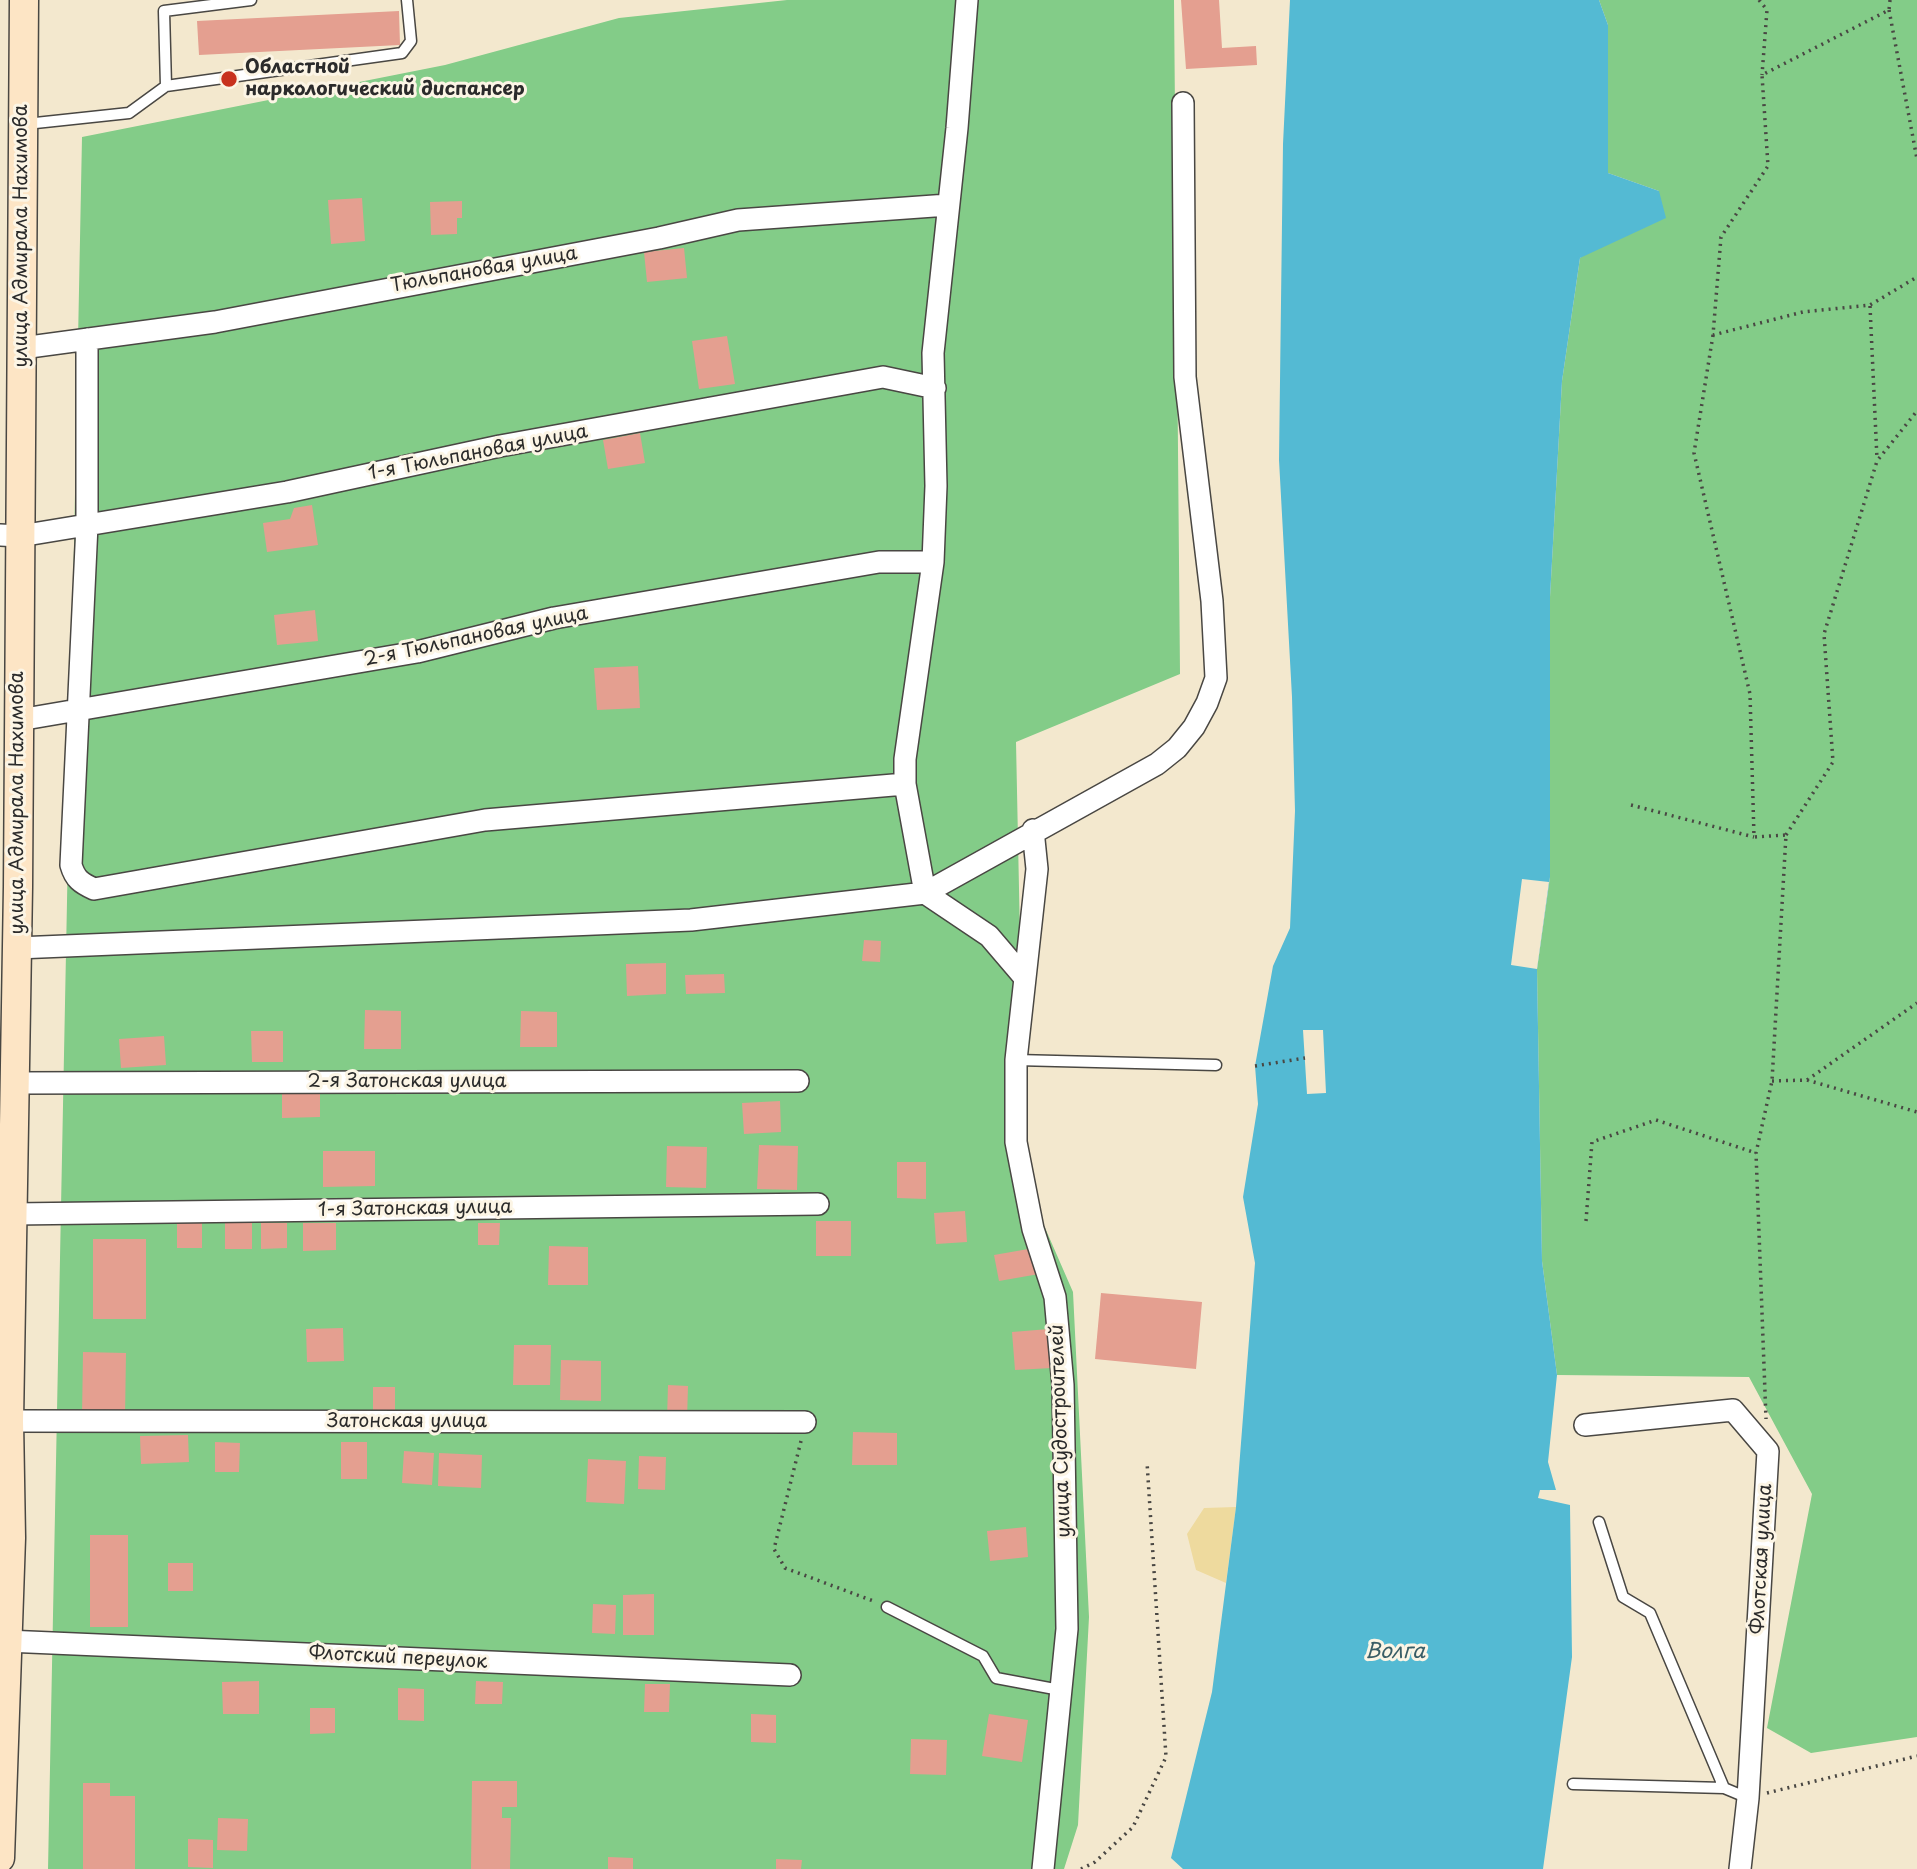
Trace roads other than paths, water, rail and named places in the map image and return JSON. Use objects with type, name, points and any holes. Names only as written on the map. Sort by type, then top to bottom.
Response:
[{"type":"main road","name":"улица Адмирала Нахимова","points":[[0,1858],[13,1214],[7,1142],[15,1083],[11,943],[19,720],[10,536],[22,348],[24,0]]},
{"type":"street","points":[[967,0],[933,354],[933,562],[905,759],[905,784],[925,892],[989,936],[1024,977]]},
{"type":"street","points":[[11,943],[691,920],[925,892],[1033,830],[1104,795],[1157,764],[1177,748],[1201,715],[1216,678],[1212,601],[1185,377],[1183,103]]},
{"type":"street","name":"Тюльпановая улица","points":[[22,348],[215,322],[659,238],[738,220],[948,205]]},
{"type":"street","points":[[87,339],[86,525],[71,864],[74,876],[94,888],[485,820],[905,784]]},
{"type":"street","name":"1-я Тюльпановая улица","points":[[10,536],[287,492],[500,446],[883,377],[935,388]]},
{"type":"street","name":"2-я Тюльпановая улица","points":[[19,720],[417,652],[554,618],[865,564],[933,562]]},
{"type":"street","name":"улица Судостроителей","points":[[1033,830],[1037,869],[1016,1060],[1016,1142],[1033,1229],[1055,1297],[1063,1385],[1067,1629],[1043,1869]]},
{"type":"street","name":"2-я Затонская улица","points":[[15,1083],[798,1081]]},
{"type":"street","name":"1-я Затонская улица","points":[[13,1214],[818,1204]]},
{"type":"street","name":"Флотская улица","points":[[1585,1425],[1733,1410],[1768,1451],[1748,1798],[1740,1869]]},
{"type":"street","name":"Затонская улица","points":[[9,1421],[805,1422]]},
{"type":"street","name":"Флотский переулок","points":[[6,1641],[790,1675]]},
{"type":"lane","points":[[166,86],[164,11],[251,0]]},
{"type":"lane","points":[[23,124],[129,113],[166,86],[402,53],[411,41],[407,0]]},
{"type":"lane","points":[[1016,1060],[1216,1065]]},
{"type":"lane","points":[[1598,1522],[1623,1597],[1650,1613],[1724,1787]]},
{"type":"lane","points":[[887,1607],[983,1656],[996,1678],[1060,1690]]},
{"type":"lane","points":[[1573,1784],[1724,1787],[1748,1798]]},
{"type":"water","name":"Волга","points":[[1290,0],[1599,0],[1608,25],[1608,173],[1659,191],[1666,218],[1580,258],[1562,381],[1550,597],[1550,877],[1537,969],[1542,1261],[1557,1375],[1548,1462],[1556,1490],[1540,1490],[1538,1498],[1570,1505],[1572,1657],[1543,1869],[1183,1869],[1171,1858],[1212,1692],[1236,1507],[1255,1263],[1243,1197],[1258,1104],[1255,1066],[1273,966],[1290,928],[1295,811],[1292,697],[1279,460],[1283,144]]},
{"type":"place","name":"Областной наркологический диспансер","points":[[229,79]]}]
